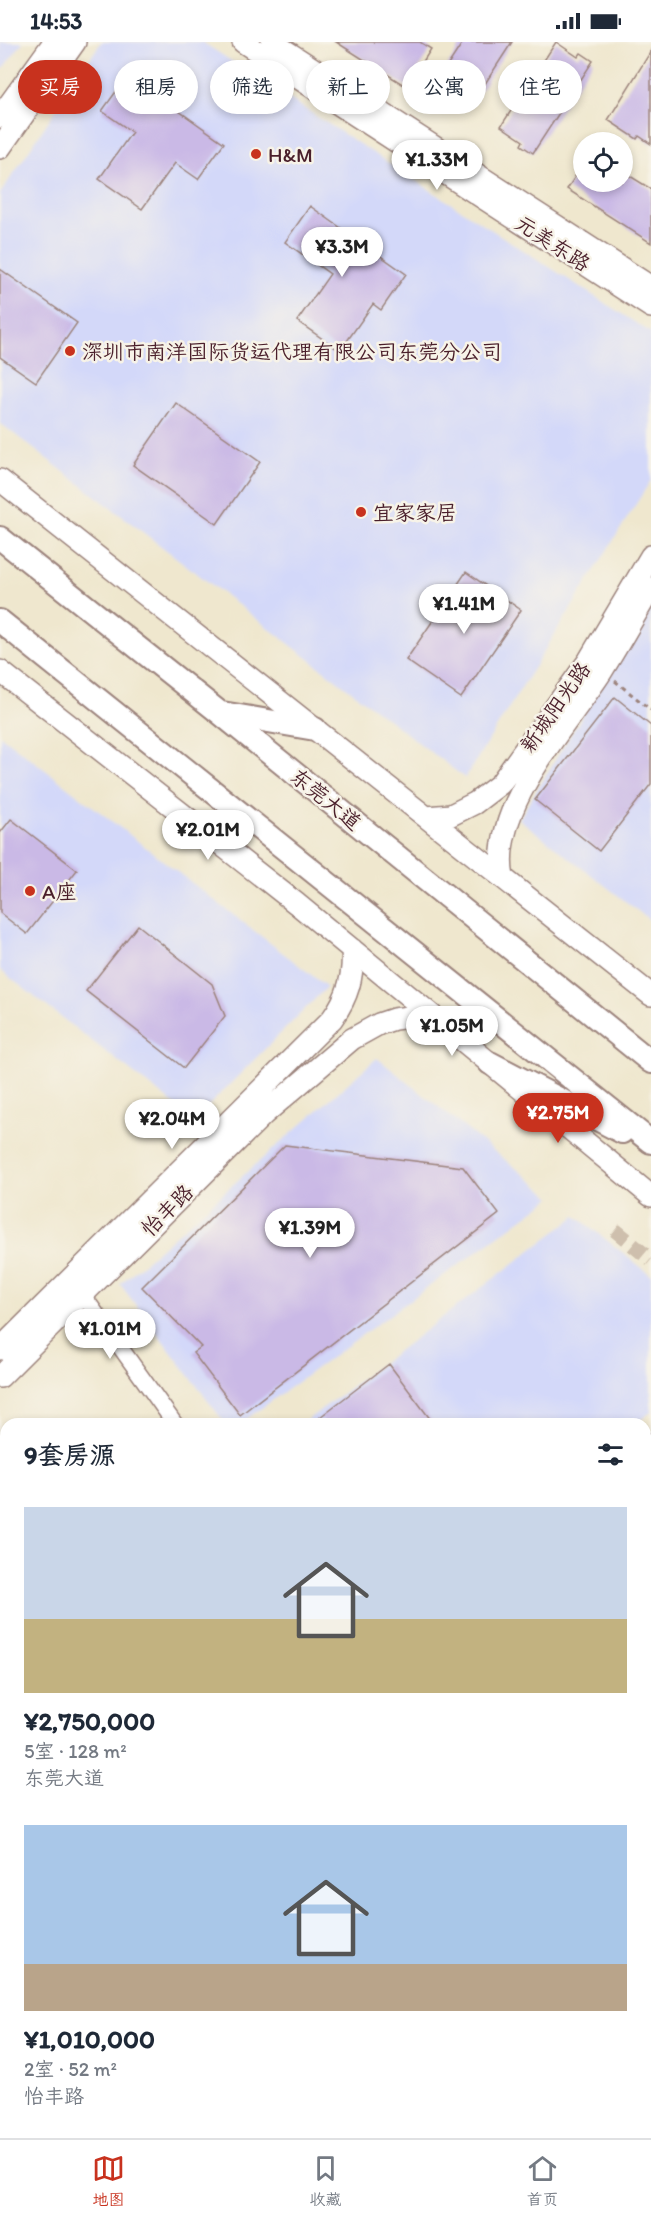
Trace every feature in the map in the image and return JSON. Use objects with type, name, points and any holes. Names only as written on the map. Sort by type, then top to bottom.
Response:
[{"type":"main road","name":"东莞大道","points":[[0,538],[651,1062]]},
{"type":"main road","points":[[0,621],[651,1142]]},
{"type":"main road","points":[[220,713],[315,729]]},
{"type":"main road","points":[[490,1063],[651,1148]]},
{"type":"street","points":[[0,117],[54,42]]},
{"type":"street","points":[[0,148],[75,42]]},
{"type":"street","name":"元美东路","points":[[243,42],[651,307]]},
{"type":"street","name":"元美东路","points":[[272,42],[651,287]]},
{"type":"street","points":[[0,480],[651,995]]},
{"type":"street","name":"新城阳光路","points":[[426,817],[451,815],[475,803],[500,784],[589,660],[651,556]]},
{"type":"street","name":"新城阳光路","points":[[503,878],[500,862],[503,843],[525,781],[602,671],[651,588]]},
{"type":"street","points":[[0,671],[352,949],[651,1196]]},
{"type":"street","name":"怡丰路","points":[[0,1377],[77,1286],[332,1019],[344,1000],[351,979],[352,949]]},
{"type":"street","name":"怡丰路","points":[[0,1349],[77,1286],[264,1114],[352,1039],[379,1023],[394,1019],[409,1017],[439,1021]]},
{"type":"street","points":[[77,1286],[171,1418]]},
{"type":"path","points":[[602,671],[651,710]]},
{"type":"shaded area","points":[[0,42],[23,42],[0,72]]},
{"type":"shaded area","points":[[101,42],[202,42],[230,60],[210,60],[210,114],[294,114],[294,102],[306,109],[306,114],[313,114],[651,333],[651,480],[465,778],[0,423],[0,194],[53,114],[102,114],[102,60],[89,60]]},
{"type":"shaded area","points":[[651,604],[651,921],[519,819]]},
{"type":"shaded area","points":[[0,735],[327,987],[194,1120],[0,970]]},
{"type":"shaded area","points":[[377,1058],[552,1197],[248,1418],[221,1418],[120,1284]]},
{"type":"shaded area","points":[[576,1216],[651,1275],[651,1412],[643,1418],[310,1418]]},
{"type":"building","points":[[336,42],[420,42],[431,49],[424,60],[402,60],[402,84],[390,76],[390,60],[364,60]]},
{"type":"building","points":[[463,42],[512,42],[500,60],[498,60],[486,82],[486,60],[451,60]]},
{"type":"building","points":[[556,42],[578,57],[581,53],[593,61],[582,78],[582,60],[544,60]]},
{"type":"building","points":[[651,51],[651,144],[639,136],[637,139],[633,136],[633,132],[626,132],[608,120]]},
{"type":"building","points":[[114,94],[114,114],[183,114],[224,143],[198,179],[175,163],[142,209],[99,179],[132,132],[102,111]]},
{"type":"building","points":[[509,114],[558,114],[533,153],[521,145],[523,141],[501,126]]},
{"type":"building","points":[[633,178],[651,189],[651,243],[567,189],[573,180],[573,192],[633,192]]},
{"type":"building","points":[[310,206],[406,274],[381,310],[373,304],[340,351],[297,321],[330,274],[285,242]]},
{"type":"building","points":[[0,269],[77,323],[36,382],[0,357]]},
{"type":"building","points":[[176,403],[260,462],[217,524],[133,465]]},
{"type":"building","points":[[466,572],[521,610],[461,698],[406,660]]},
{"type":"building","points":[[615,697],[651,726],[651,784],[599,851],[535,800]]},
{"type":"building","name":"A座","points":[[11,819],[77,870],[27,934],[0,913],[0,833]]},
{"type":"building","points":[[138,925],[212,984],[225,1016],[184,1068],[86,991]]},
{"type":"building","points":[[285,1145],[463,1167],[499,1214],[240,1415],[193,1353],[201,1347],[142,1287]]},
{"type":"building","points":[[389,1364],[430,1418],[321,1418]]},
{"type":"tunnel","points":[[615,1230],[651,1260]]},
{"type":"place","name":"H&M","points":[[256,154]]},
{"type":"place","name":"深圳市南洋国际货运代理有限公司东莞分公司","points":[[70,351]]},
{"type":"place","name":"宜家家居","points":[[361,512]]},
{"type":"place","name":"A座","points":[[30,891]]}]
